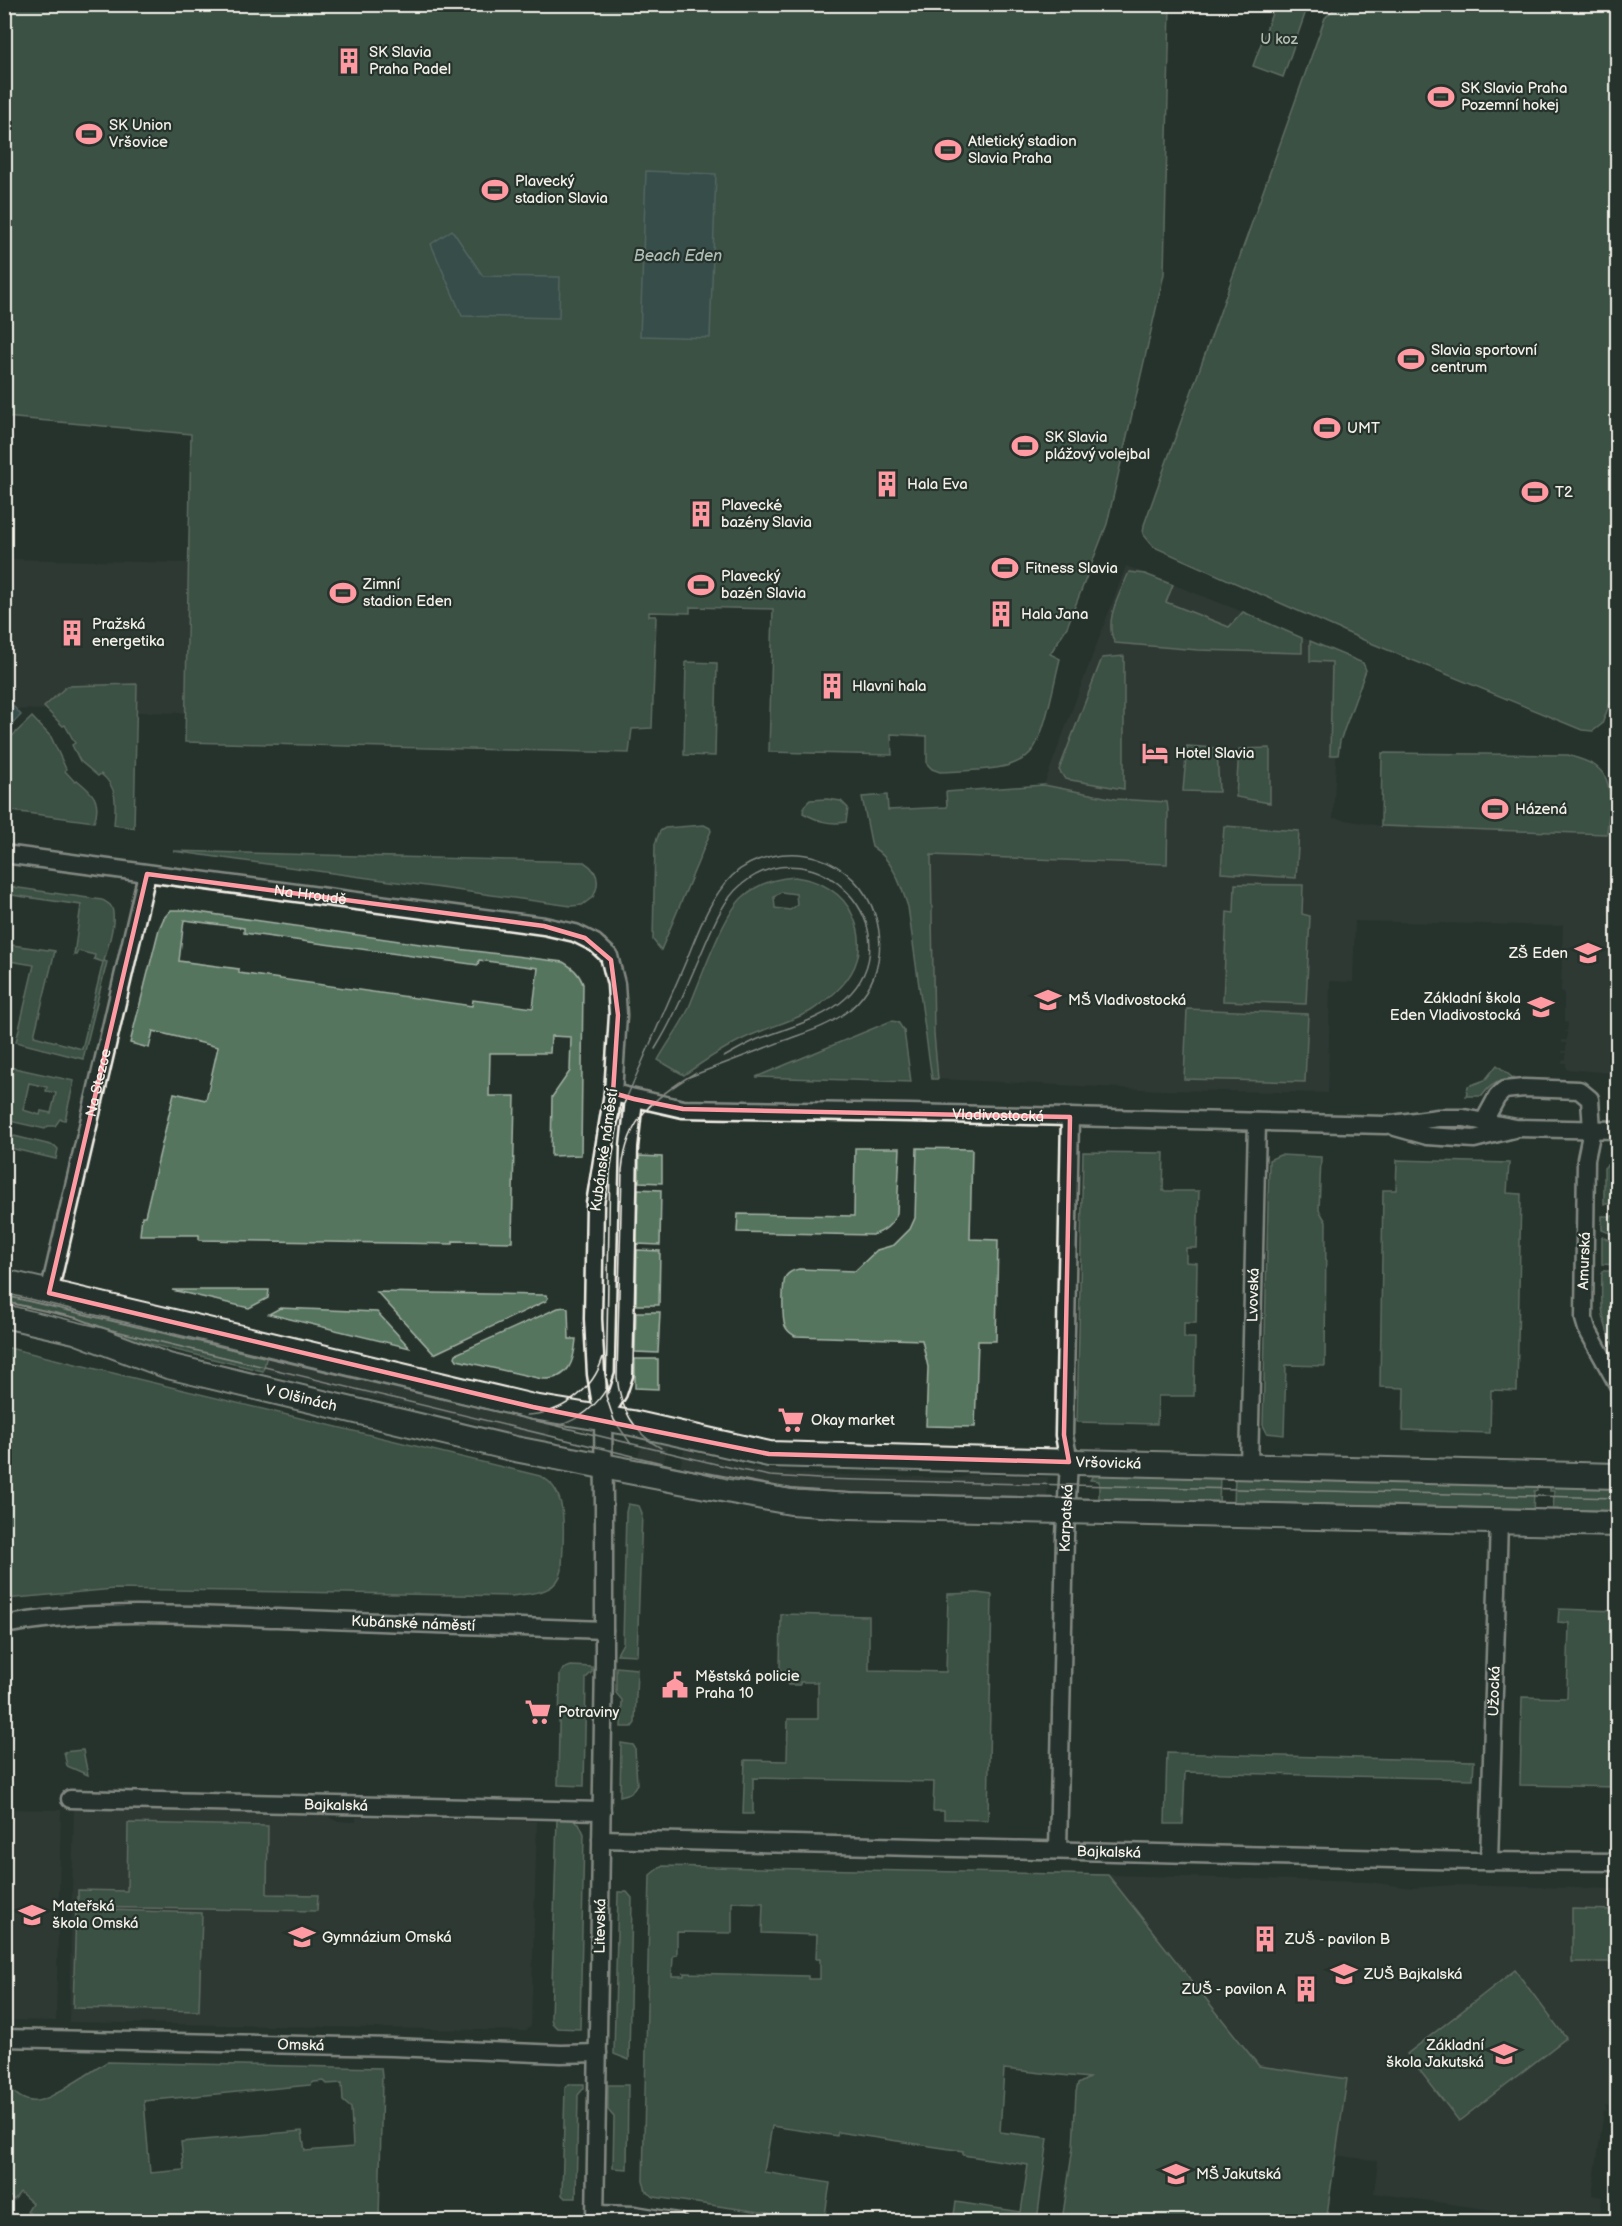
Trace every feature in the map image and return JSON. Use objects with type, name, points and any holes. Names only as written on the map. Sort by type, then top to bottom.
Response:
[{"type":"main road","points":[[4,1282],[533,1407],[603,1417]]},
{"type":"main road","name":"V Olšinách","points":[[4,1315],[75,1332],[168,1366],[515,1449],[603,1465]]},
{"type":"main road","name":"Vršovická","points":[[603,1417],[769,1454],[1617,1476]]},
{"type":"main road","points":[[603,1465],[791,1502],[849,1506],[1617,1524]]},
{"type":"street","name":"Na Hroudě","points":[[4,854],[544,927],[574,933],[594,943],[609,956]]},
{"type":"street","name":"Na Stezce","points":[[49,1293],[147,873]]},
{"type":"street","name":"Kubánské náměstí","points":[[7,1625],[54,1617],[92,1614],[604,1630],[603,1417],[593,1343],[595,1204],[613,1093],[618,1015],[616,984],[609,956]]},
{"type":"street","name":"Amurská","points":[[1484,1121],[1497,1097],[1504,1090],[1524,1088],[1579,1090],[1590,1099],[1592,1130],[1586,1159],[1584,1319],[1617,1385]]},
{"type":"street","name":"Vladivostocká","points":[[613,1093],[683,1109],[1386,1125],[1438,1119],[1484,1121],[1516,1128],[1617,1130]]},
{"type":"street","name":"Kubánské náměstí","points":[[603,1417],[618,1393],[624,1375],[629,1147],[634,1099]]},
{"type":"street","name":"Karpatská","points":[[1058,1850],[1065,1536],[1069,1462],[1064,1435],[1071,1117]]},
{"type":"street","name":"Lvovská","points":[[1249,1467],[1257,1122]]},
{"type":"street","name":"Vladivostocká","points":[[1386,1125],[1427,1136],[1474,1139],[1516,1128]]},
{"type":"street","name":"Užocká","points":[[1489,1861],[1499,1521]]},
{"type":"street","name":"Litevská","points":[[595,2218],[604,1630]]},
{"type":"street","name":"Bajkalská","points":[[70,1799],[602,1811]]},
{"type":"street","name":"Bajkalská","points":[[601,1839],[1489,1861],[1617,1862]]},
{"type":"street","name":"Omská","points":[[4,2038],[392,2047],[547,2054],[598,2053]]},
{"type":"street","points":[[595,2218],[635,2215],[678,2222]]},
{"type":"highlighted area","points":[[147,874],[544,926],[585,938],[611,960],[618,1015],[613,1093],[634,1099],[683,1109],[1070,1117],[1064,1435],[1069,1462],[769,1454],[533,1407],[49,1293]]},
{"type":"shaded area","points":[[5,559],[188,563],[185,713],[5,709]]},
{"type":"shaded area","points":[[1126,566],[1243,612],[1342,655],[1333,818],[1381,826],[1614,834],[1612,1073],[1566,1069],[1566,1063],[1562,1063],[1562,1060],[1566,1059],[1566,1053],[1562,1051],[1566,1051],[1566,1043],[1562,1043],[1562,1040],[1567,1040],[1567,1032],[1563,1031],[1567,1031],[1568,1023],[1564,1022],[1564,992],[1561,991],[1563,924],[1560,926],[1355,921],[1353,982],[1330,981],[1328,1093],[1162,1090],[938,1079],[934,1034],[931,855],[1167,863],[1123,805],[1044,785]]},
{"type":"shaded area","points":[[268,1351],[545,1418],[551,1429],[543,1442],[494,1430],[495,1427],[263,1371]]},
{"type":"shaded area","points":[[656,1438],[669,1444],[661,1469],[642,1464],[638,1455],[642,1445]]},
{"type":"shaded area","points":[[684,1450],[749,1467],[806,1474],[960,1478],[970,1475],[1048,1477],[1047,1500],[811,1497],[679,1473]]},
{"type":"shaded area","name":"Gymnázium Omská","points":[[74,1807],[319,1811],[336,1821],[356,1822],[356,1817],[537,1821],[531,2026],[525,2031],[69,2022]]},
{"type":"shaded area","name":"Mateřská škola Omská","points":[[5,1809],[61,1810],[56,2021],[5,2020]]},
{"type":"shaded area","points":[[1108,1875],[1369,1882],[1412,1888],[1453,1885],[1617,1889],[1617,2107],[1605,2105],[1607,2111],[1604,2111],[1592,2195],[1602,2197],[1599,2221],[1569,2221],[1374,2193],[1378,2161],[1335,2155],[1347,2079],[1259,2066]]},
{"type":"green space","points":[[4,5],[1170,5],[1164,274],[1107,524],[1067,627],[1050,654],[1060,659],[1045,722],[1030,753],[1012,764],[1000,767],[940,772],[927,764],[927,736],[891,734],[892,755],[769,752],[773,609],[690,607],[690,613],[649,612],[649,616],[656,616],[652,728],[632,729],[629,753],[185,742],[191,434],[5,417]]},
{"type":"green space","name":"U koz","points":[[1275,5],[1285,5],[1306,11],[1283,77],[1253,66]]},
{"type":"green space","name":"Slavia sportovní centrum","points":[[1338,5],[1617,5],[1618,706],[1610,703],[1602,724],[1593,731],[1582,730],[1366,641],[1154,547],[1143,534],[1144,525],[1325,18]]},
{"type":"green space","points":[[1129,572],[1145,574],[1173,585],[1166,602],[1229,627],[1243,612],[1302,638],[1302,653],[1198,650],[1115,643],[1112,635],[1112,617],[1117,598]]},
{"type":"green space","points":[[1310,641],[1363,663],[1366,670],[1340,741],[1338,755],[1330,755],[1332,662],[1310,661]]},
{"type":"green space","points":[[1124,656],[1124,789],[1065,779],[1059,770],[1102,658]]},
{"type":"green space","points":[[686,662],[717,663],[715,756],[684,755]]},
{"type":"green space","points":[[137,684],[134,828],[114,825],[115,796],[110,784],[101,774],[98,776],[80,761],[72,745],[75,743],[65,725],[63,726],[44,707],[67,686]]},
{"type":"green space","points":[[32,717],[51,737],[65,771],[75,782],[77,780],[88,789],[95,798],[97,808],[94,822],[5,810],[5,743]]},
{"type":"green space","points":[[1187,746],[1217,748],[1219,792],[1183,791]]},
{"type":"green space","points":[[1270,748],[1270,803],[1236,797],[1239,749]]},
{"type":"green space","name":"Házená","points":[[1382,753],[1568,755],[1584,760],[1599,769],[1608,783],[1610,800],[1607,834],[1381,826]]},
{"type":"green space","points":[[1044,785],[1115,799],[1167,802],[1167,864],[931,855],[934,1034],[938,1079],[932,1079],[908,907],[899,881],[890,865],[872,847],[862,797],[887,795],[888,810],[947,807],[946,792]]},
{"type":"green space","points":[[810,800],[841,801],[848,808],[846,822],[824,822],[803,813],[804,806]]},
{"type":"green space","points":[[704,825],[711,831],[661,950],[653,940],[655,844],[660,831],[665,828]]},
{"type":"green space","points":[[1224,826],[1299,831],[1296,878],[1221,873]]},
{"type":"green space","points":[[173,851],[584,862],[595,873],[597,886],[593,897],[582,905],[571,906]]},
{"type":"green space","points":[[795,877],[821,884],[837,894],[849,908],[857,928],[859,952],[845,982],[810,1012],[739,1041],[684,1075],[658,1060],[687,1012],[712,950],[736,905],[755,888],[774,880]],"holes":[[[781,892],[796,894],[797,905],[790,910],[775,908],[774,897]]]},
{"type":"green space","points":[[1235,884],[1303,885],[1302,914],[1310,916],[1306,1004],[1223,1001],[1227,912],[1234,913]]},
{"type":"green space","points":[[5,886],[102,900],[110,905],[113,916],[112,932],[104,961],[107,962],[83,1059],[16,1042],[34,965],[4,960],[5,944],[55,951],[34,1036],[82,1049],[103,962],[94,959],[95,955],[78,951],[74,955],[81,905],[5,894]]},
{"type":"green space","points":[[171,910],[184,910],[563,962],[575,971],[583,984],[581,1155],[551,1156],[552,1097],[570,1071],[571,1037],[551,1036],[550,1053],[490,1053],[489,1096],[515,1096],[512,1242],[453,1241],[453,1244],[199,1240],[199,1235],[140,1235],[142,1216],[145,1216],[174,1093],[206,1100],[218,1047],[153,1031],[149,1048],[130,1043],[159,929]],"holes":[[[184,920],[244,928],[244,933],[478,965],[479,960],[538,968],[533,1008],[473,1000],[472,1006],[239,973],[239,969],[179,961]]]},
{"type":"green space","points":[[1187,1009],[1308,1014],[1305,1082],[1184,1079]]},
{"type":"green space","points":[[891,1021],[898,1022],[904,1031],[911,1082],[756,1077]]},
{"type":"green space","points":[[1497,1065],[1513,1078],[1496,1083],[1482,1096],[1466,1096],[1468,1086],[1485,1080]]},
{"type":"green space","points":[[5,1066],[74,1081],[65,1120],[60,1119],[55,1126],[48,1126],[45,1129],[5,1120]],"holes":[[[29,1083],[47,1087],[46,1091],[56,1093],[51,1113],[41,1111],[40,1115],[23,1110]]]},
{"type":"green space","points":[[14,1136],[55,1146],[58,1149],[56,1159],[6,1147]]},
{"type":"green space","points":[[855,1148],[900,1148],[897,1213],[884,1230],[872,1235],[737,1232],[738,1214],[854,1216]]},
{"type":"green space","points":[[917,1148],[972,1149],[970,1239],[998,1240],[996,1341],[978,1341],[975,1427],[926,1426],[928,1367],[922,1340],[795,1336],[788,1331],[784,1322],[784,1285],[789,1273],[799,1269],[855,1271],[877,1250],[894,1245],[910,1229],[915,1218]]},
{"type":"green space","points":[[1083,1152],[1164,1153],[1163,1191],[1199,1191],[1197,1248],[1186,1248],[1186,1262],[1197,1263],[1196,1323],[1184,1323],[1184,1338],[1195,1338],[1194,1396],[1158,1396],[1157,1424],[1077,1422]]},
{"type":"green space","points":[[1280,1155],[1321,1157],[1319,1210],[1326,1222],[1325,1366],[1286,1365],[1284,1435],[1267,1433],[1263,1425],[1269,1160]]},
{"type":"green space","points":[[639,1156],[662,1157],[662,1183],[639,1182]]},
{"type":"green space","points":[[1397,1160],[1509,1163],[1507,1193],[1521,1194],[1517,1391],[1491,1390],[1490,1433],[1403,1430],[1404,1388],[1380,1387],[1383,1190],[1396,1190]]},
{"type":"green space","points":[[1607,1165],[1617,1165],[1617,1204],[1604,1204],[1604,1168]]},
{"type":"green space","points":[[638,1189],[661,1190],[660,1245],[637,1244]]},
{"type":"green space","points":[[1602,1216],[1617,1216],[1617,1236],[1602,1230]]},
{"type":"green space","points":[[1602,1237],[1617,1244],[1617,1265],[1602,1264]]},
{"type":"green space","points":[[637,1250],[660,1251],[659,1305],[636,1305]]},
{"type":"green space","points":[[1602,1271],[1617,1271],[1617,1351],[1605,1322],[1602,1303]]},
{"type":"green space","points":[[5,1288],[268,1351],[263,1371],[5,1309]]},
{"type":"green space","points":[[172,1290],[269,1290],[268,1298],[249,1308]]},
{"type":"green space","points":[[377,1292],[546,1295],[548,1298],[546,1301],[434,1354]]},
{"type":"green space","points":[[280,1308],[377,1312],[410,1348],[269,1314]]},
{"type":"green space","points":[[558,1308],[568,1309],[569,1339],[576,1339],[571,1362],[564,1373],[558,1376],[542,1379],[457,1360],[455,1357],[456,1354]]},
{"type":"green space","points":[[636,1312],[660,1312],[658,1353],[635,1352]]},
{"type":"green space","points":[[5,1347],[540,1476],[550,1483],[561,1505],[562,1570],[559,1578],[555,1584],[543,1591],[512,1596],[114,1589],[5,1599]]},
{"type":"green space","points":[[635,1359],[658,1359],[658,1389],[635,1388]]},
{"type":"green space","points":[[1094,1474],[1220,1474],[1219,1507],[1099,1504],[1099,1481],[1090,1480]]},
{"type":"green space","points":[[1235,1474],[1537,1481],[1537,1490],[1534,1491],[1533,1514],[1234,1507]]},
{"type":"green space","points":[[1550,1481],[1617,1483],[1617,1517],[1553,1515],[1554,1491],[1550,1491]]},
{"type":"green space","points":[[628,1504],[639,1506],[642,1513],[637,1655],[617,1654],[623,1643]]},
{"type":"green space","points":[[948,1594],[992,1595],[988,1820],[944,1819],[944,1811],[933,1811],[934,1782],[753,1778],[753,1814],[743,1814],[745,1760],[787,1761],[788,1719],[818,1719],[818,1682],[788,1685],[780,1668],[781,1614],[869,1616],[869,1670],[946,1672]]},
{"type":"green space","points":[[1559,1609],[1617,1611],[1617,1787],[1520,1785],[1522,1697],[1567,1698],[1569,1623],[1558,1622]]},
{"type":"green space","points":[[571,1666],[592,1667],[592,1672],[586,1678],[584,1786],[558,1785],[560,1675],[563,1669]]},
{"type":"green space","points":[[616,1667],[637,1669],[635,1723],[632,1727],[621,1727],[622,1700],[616,1693]]},
{"type":"green space","points":[[621,1743],[633,1745],[635,1748],[637,1784],[631,1793],[620,1796]]},
{"type":"green space","points":[[83,1750],[88,1775],[67,1766],[64,1752]]},
{"type":"green space","points":[[1167,1753],[1474,1761],[1473,1779],[1185,1772],[1183,1824],[1165,1824]]},
{"type":"green space","points":[[557,1818],[568,1818],[579,1823],[584,1834],[580,2029],[557,2028],[551,2018]]},
{"type":"green space","points":[[128,1823],[268,1826],[267,1894],[318,1895],[317,1911],[78,1907],[78,1890],[127,1891]]},
{"type":"green space","points":[[661,1866],[1108,1875],[1259,2066],[1347,2079],[1326,2221],[1062,2221],[1073,2147],[1076,2092],[1078,2084],[1089,2078],[1004,2069],[1000,2132],[1048,2138],[1037,2221],[953,2221],[956,2202],[1021,2212],[1028,2165],[963,2155],[963,2151],[838,2132],[837,2136],[772,2126],[764,2172],[830,2183],[824,2221],[654,2197],[646,2191],[643,2181],[650,1875]],"holes":[[[732,1902],[763,1903],[762,1933],[817,1935],[816,1959],[820,1959],[820,1979],[808,1979],[808,1976],[684,1973],[684,1976],[672,1976],[673,1956],[677,1955],[677,1932],[732,1933]]]},
{"type":"green space","points":[[618,1892],[627,1892],[632,1898],[629,2060],[614,2054]]},
{"type":"green space","points":[[76,1909],[202,1913],[199,2011],[73,2008]]},
{"type":"green space","points":[[1572,1909],[1617,1910],[1617,1962],[1572,1962]]},
{"type":"green space","points":[[1515,1970],[1566,2038],[1459,2121],[1407,2054]]},
{"type":"green space","points":[[107,2062],[381,2068],[379,2221],[40,2221],[27,2211],[32,2203],[20,2192],[14,2200],[5,2192],[5,2082],[21,2098],[36,2101],[52,2096]],"holes":[[[324,2081],[327,2084],[342,2083],[343,2101],[351,2108],[353,2147],[305,2151],[302,2131],[181,2142],[184,2170],[150,2173],[144,2101],[310,2085]]]},
{"type":"green space","points":[[569,2084],[584,2084],[584,2088],[578,2095],[576,2198],[565,2198],[562,2195],[565,2088]]},
{"type":"green space","points":[[608,2085],[628,2085],[627,2169],[613,2168],[614,2117],[608,2110]]},
{"type":"water","name":"Beach Eden","points":[[646,171],[716,174],[710,338],[640,336]]},
{"type":"water","points":[[452,230],[483,276],[560,277],[559,318],[462,316],[431,244]]},
{"type":"water","points":[[4,697],[21,715],[5,731]]},
{"type":"tram line","points":[[631,1444],[614,1420],[606,1396],[610,1164],[623,1106],[703,920],[723,886],[740,869],[772,856],[795,854],[817,858],[837,866],[854,880],[867,896],[876,916],[880,938],[878,961],[874,977],[867,990],[851,1008],[823,1026],[689,1077]]},
{"type":"tram line","points":[[655,1049],[675,1012],[719,914],[735,891],[741,885],[770,869],[799,867],[826,876],[848,893],[864,917],[870,944],[865,972],[846,998],[836,1006],[803,1023],[756,1040],[724,1057]]},
{"type":"tram line","points":[[661,1448],[643,1435],[630,1418],[621,1399],[617,1377],[622,1170],[630,1137],[645,1111],[667,1091],[695,1073]]},
{"type":"tram line","points":[[4,1293],[770,1476],[1618,1498]]},
{"type":"tram line","points":[[4,1304],[728,1479],[799,1490],[878,1494],[1618,1511]]},
{"type":"tram line","points":[[527,1415],[552,1410],[574,1398],[592,1380],[603,1357]]},
{"type":"tram line","points":[[557,1426],[587,1411],[608,1386]]},
{"type":"place","name":"SK Slavia Praha Padel","points":[[349,61]]},
{"type":"place","name":"SK Slavia Praha Pozemní hokej","points":[[1441,97]]},
{"type":"place","name":"SK Union Vršovice","points":[[89,134]]},
{"type":"place","name":"Atletický stadion Slavia Praha","points":[[948,150]]},
{"type":"place","name":"Plavecký stadion Slavia","points":[[495,190]]},
{"type":"place","name":"Slavia sportovní centrum","points":[[1411,359]]},
{"type":"place","name":"UMT","points":[[1327,428]]},
{"type":"place","name":"SK Slavia plážový volejbal","points":[[1025,446]]},
{"type":"place","name":"Hala Eva","points":[[887,484]]},
{"type":"place","name":"T2","points":[[1535,492]]},
{"type":"place","name":"Plavecké bazény Slavia","points":[[701,514]]},
{"type":"place","name":"Fitness Slavia","points":[[1005,568]]},
{"type":"place","name":"Plavecký bazén Slavia","points":[[701,585]]},
{"type":"place","name":"Zimní stadion Eden","points":[[343,593]]},
{"type":"place","name":"Hala Jana","points":[[1001,614]]},
{"type":"place","name":"Pražská energetika","points":[[72,633]]},
{"type":"place","name":"Hlavni hala","points":[[832,686]]},
{"type":"place","name":"Hotel Slavia","points":[[1155,753]]},
{"type":"place","name":"Házená","points":[[1495,809]]},
{"type":"place","name":"ZŠ Eden","points":[[1588,953]]},
{"type":"place","name":"MŠ Vladivostocká","points":[[1048,1000]]},
{"type":"place","name":"Základní škola Eden Vladivostocká","points":[[1541,1007]]},
{"type":"place","name":"Okay market","points":[[791,1420]]},
{"type":"place","name":"Městská policie Praha 10","points":[[675,1685]]},
{"type":"place","name":"Potraviny","points":[[538,1712]]},
{"type":"place","name":"Mateřská škola Omská","points":[[32,1915]]},
{"type":"place","name":"Gymnázium Omská","points":[[302,1937]]},
{"type":"place","name":"ZUŠ - pavilon B","points":[[1265,1939]]},
{"type":"place","name":"ZUŠ Bajkalská","points":[[1344,1974]]},
{"type":"place","name":"ZUŠ - pavilon A","points":[[1306,1989]]},
{"type":"place","name":"Základní škola Jakutská","points":[[1504,2054]]},
{"type":"place","name":"MŠ Jakutská","points":[[1176,2174]]}]
